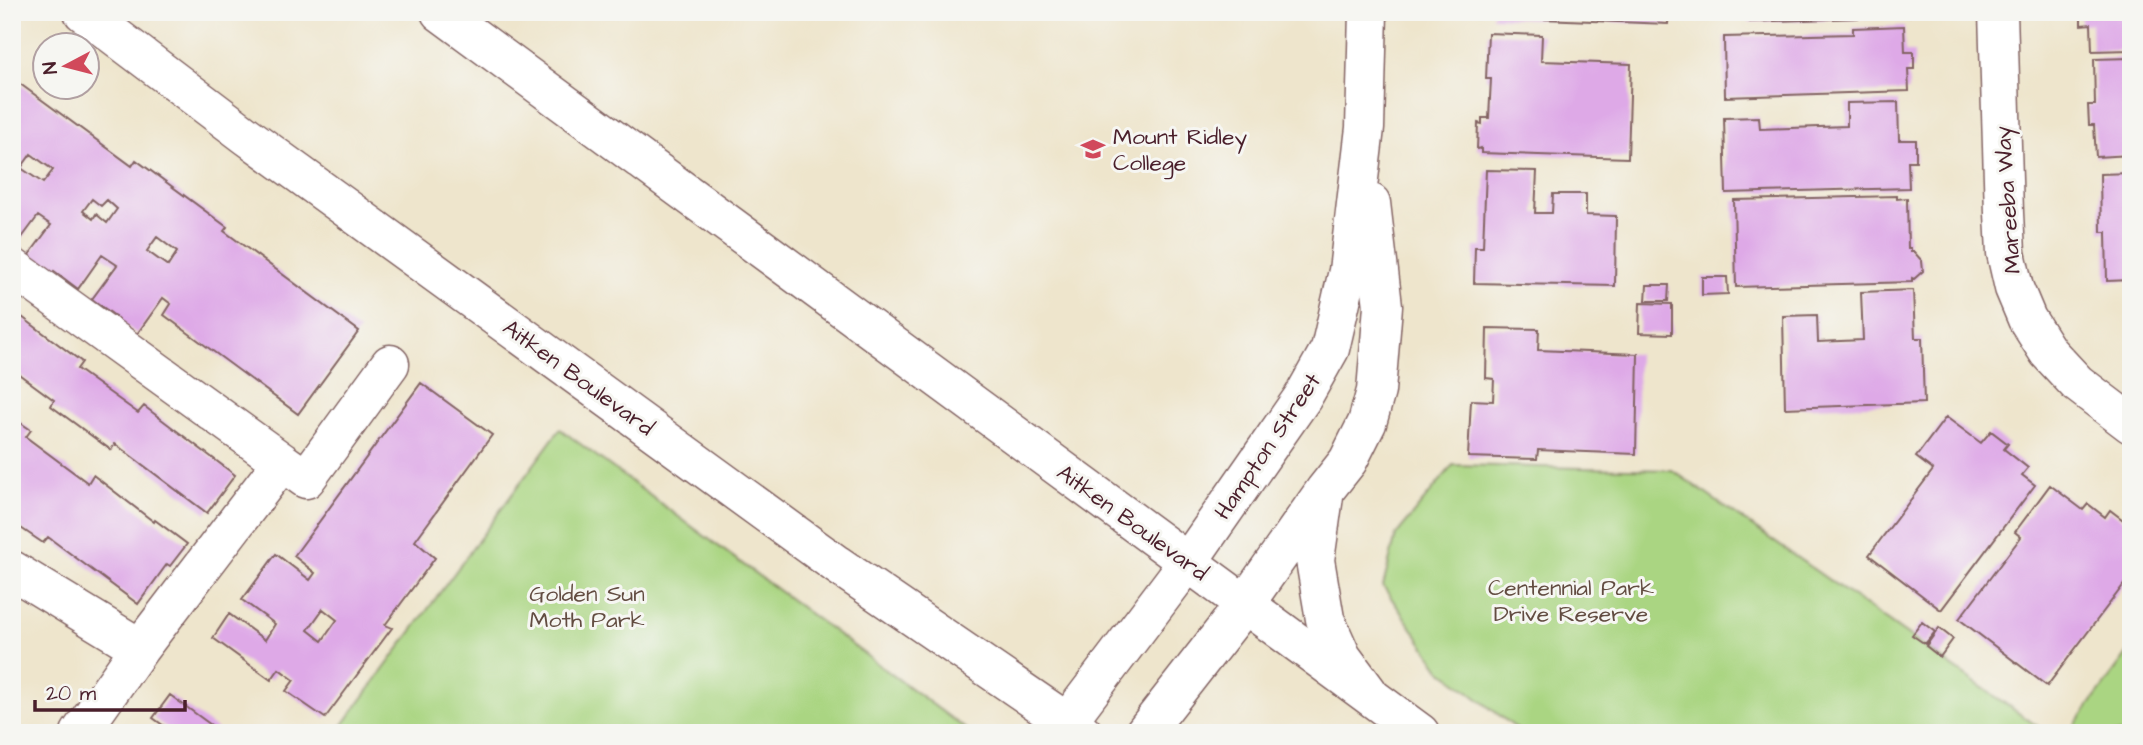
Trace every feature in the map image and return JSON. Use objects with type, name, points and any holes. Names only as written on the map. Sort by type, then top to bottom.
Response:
[{"type":"main road","name":"Aitken Boulevard","points":[[83,12],[247,136],[825,556],[1075,727]]},
{"type":"main road","name":"Aitken Boulevard","points":[[440,12],[1420,733]]},
{"type":"main road","name":"Hampton Street","points":[[1075,727],[1303,397],[1330,349],[1348,271],[1365,128],[1368,12]]},
{"type":"main road","name":"Mareeba Way","points":[[1997,12],[2004,226],[2006,253],[2014,288],[2027,319],[2048,352],[2077,383],[2131,424]]},
{"type":"main road","name":"Hampton Street","points":[[1144,733],[1245,604],[1348,461],[1367,423],[1376,391],[1383,306],[1365,128]]},
{"type":"main road","points":[[12,267],[306,479],[390,363]]},
{"type":"main road","points":[[80,733],[140,648],[282,462]]},
{"type":"main road","points":[[1325,490],[1315,560],[1325,619],[1342,657],[1372,697]]},
{"type":"main road","points":[[12,570],[140,648]]},
{"type":"green space","name":"Golden Sun Moth Park","points":[[560,429],[971,733],[337,733]]},
{"type":"green space","name":"Centennial Park Drive Reserve","points":[[1453,465],[1672,470],[2047,733],[1522,733],[1440,669],[1383,586],[1396,535]]},
{"type":"green space","points":[[2131,649],[2131,733],[2069,733]]},
{"type":"building","points":[[1493,12],[1669,12],[1668,24],[1492,17]]},
{"type":"building","points":[[1749,12],[1911,12],[1911,16],[1749,22]]},
{"type":"building","points":[[2081,12],[2131,12],[2131,50],[2092,51],[2091,24],[2081,25]]},
{"type":"building","points":[[1904,26],[1905,52],[1914,52],[1914,69],[1908,69],[1909,91],[1725,97],[1724,37],[1853,34],[1853,28]]},
{"type":"building","points":[[1488,33],[1542,35],[1541,61],[1631,64],[1628,158],[1481,153],[1481,148],[1477,149],[1478,123],[1482,124],[1482,118],[1489,118],[1491,79],[1486,79]]},
{"type":"building","points":[[2131,58],[2131,155],[2096,157],[2094,125],[2089,125],[2088,105],[2095,105],[2094,59]]},
{"type":"building","points":[[12,78],[32,93],[32,102],[45,102],[132,166],[136,160],[227,227],[224,231],[359,331],[298,414],[164,315],[171,304],[163,298],[137,334],[114,317],[92,299],[117,265],[102,255],[78,289],[54,271],[50,277],[26,259],[51,225],[38,216],[12,251]],"holes":[[[31,154],[53,170],[43,183],[21,168]],[[92,199],[101,206],[107,200],[117,209],[107,223],[96,214],[93,219],[83,211]],[[157,237],[177,252],[168,266],[147,251]]]},
{"type":"building","points":[[1898,102],[1899,140],[1916,140],[1916,161],[1908,161],[1909,188],[1726,193],[1724,118],[1759,117],[1760,129],[1847,126],[1847,103]]},
{"type":"building","points":[[1486,170],[1537,171],[1535,213],[1552,213],[1553,194],[1586,194],[1586,215],[1616,216],[1615,286],[1474,283],[1475,247],[1483,247]]},
{"type":"building","points":[[2131,173],[2131,280],[2107,281],[2106,232],[2101,232],[2100,174]]},
{"type":"building","points":[[1897,196],[1897,199],[1907,198],[1908,249],[1922,261],[1923,271],[1912,278],[1912,282],[1736,287],[1734,200]]},
{"type":"building","points":[[1702,277],[1727,277],[1728,294],[1702,295]]},
{"type":"building","points":[[1647,285],[1669,285],[1668,301],[1646,301]]},
{"type":"building","points":[[1913,290],[1915,338],[1922,338],[1924,403],[1785,408],[1783,316],[1817,315],[1818,342],[1863,340],[1861,292]]},
{"type":"building","points":[[1640,303],[1672,304],[1672,334],[1639,333]]},
{"type":"building","points":[[22,317],[82,362],[77,369],[138,413],[144,406],[235,475],[207,513],[115,444],[111,450],[51,406],[54,400],[12,369],[12,329]]},
{"type":"building","points":[[1487,328],[1539,329],[1538,350],[1638,354],[1636,454],[1538,450],[1537,459],[1468,457],[1471,400],[1493,401],[1494,379],[1486,378]]},
{"type":"building","points":[[421,383],[492,435],[415,541],[435,558],[385,625],[392,628],[325,718],[286,691],[294,680],[279,669],[271,680],[213,638],[229,614],[265,640],[275,624],[242,600],[276,554],[310,580],[315,573],[294,556]],"holes":[[[323,609],[337,620],[322,641],[308,630]]]},
{"type":"building","points":[[12,417],[31,430],[26,437],[88,483],[93,475],[187,544],[170,566],[167,564],[138,604],[48,537],[43,543],[12,522]]},
{"type":"building","points":[[1946,417],[1981,443],[1991,431],[2008,444],[2004,449],[2028,468],[2022,475],[2035,485],[1941,610],[1869,555],[1933,470],[1916,457]]},
{"type":"building","points":[[2050,485],[2083,510],[2088,504],[2105,517],[2110,510],[2131,526],[2127,535],[2131,537],[2131,575],[2047,686],[1959,619],[2021,537],[2015,532]]},
{"type":"building","points":[[1922,622],[1935,632],[1925,644],[1912,635]]},
{"type":"building","points":[[1939,628],[1953,639],[1940,657],[1926,646]]},
{"type":"building","points":[[170,695],[222,733],[174,733],[153,718]]},
{"type":"place","name":"Mount Ridley College","points":[[1093,149]]}]
